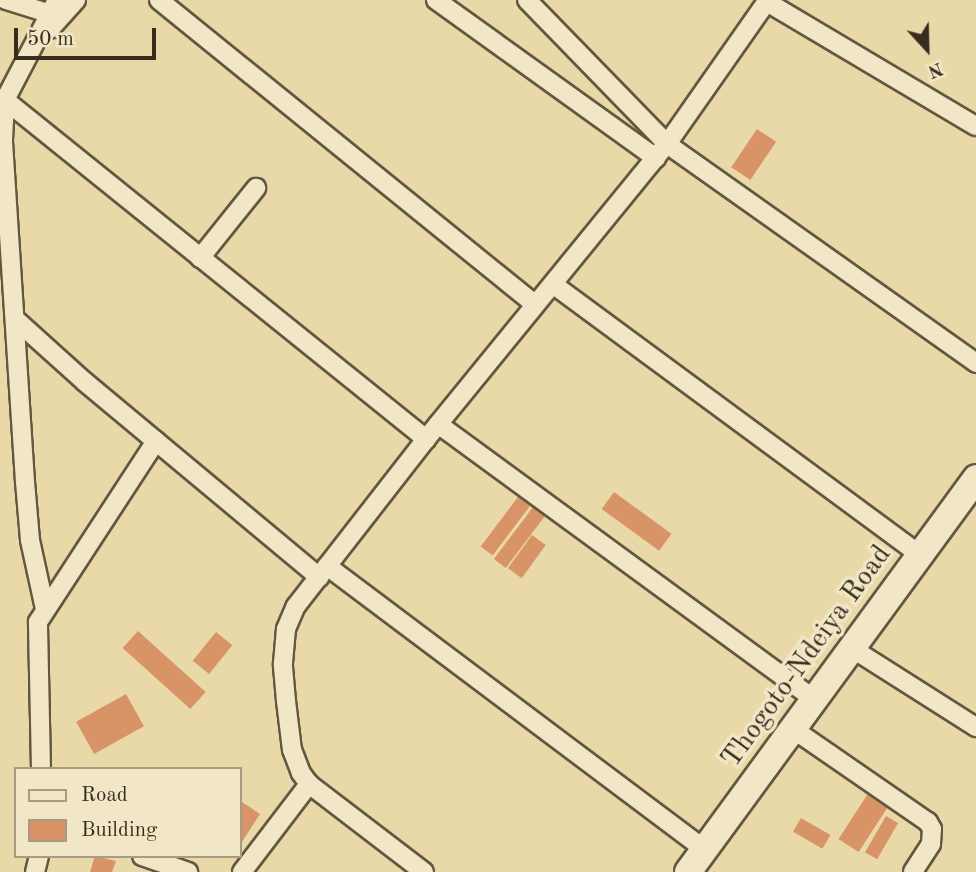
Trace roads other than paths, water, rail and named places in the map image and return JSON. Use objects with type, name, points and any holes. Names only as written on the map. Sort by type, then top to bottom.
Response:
[{"type":"main road","name":"Thogoto-Ndeiya Road","points":[[688,872],[975,482]]},
{"type":"street","points":[[6,0],[54,7],[5,100],[3,140],[30,540],[45,609]]},
{"type":"street","points":[[28,54],[76,0]]},
{"type":"street","points":[[159,0],[535,304]]},
{"type":"street","points":[[436,0],[976,363]]},
{"type":"street","points":[[527,0],[662,151]]},
{"type":"street","points":[[424,872],[309,784],[292,750],[283,663],[286,629],[296,606],[438,424],[662,151],[768,1],[976,126]]},
{"type":"street","points":[[5,100],[426,439]]},
{"type":"street","points":[[200,258],[256,188]]},
{"type":"street","points":[[554,285],[920,555]]},
{"type":"street","points":[[15,319],[156,441],[323,571],[704,849]]},
{"type":"street","points":[[438,424],[815,700]]},
{"type":"street","points":[[41,767],[36,630],[45,609],[76,567],[156,441]]},
{"type":"street","points":[[853,649],[976,727]]},
{"type":"street","points":[[793,729],[928,822],[932,829],[931,844],[913,872]]},
{"type":"street","points":[[242,872],[309,784]]},
{"type":"street","points":[[148,858],[188,872]]}]
